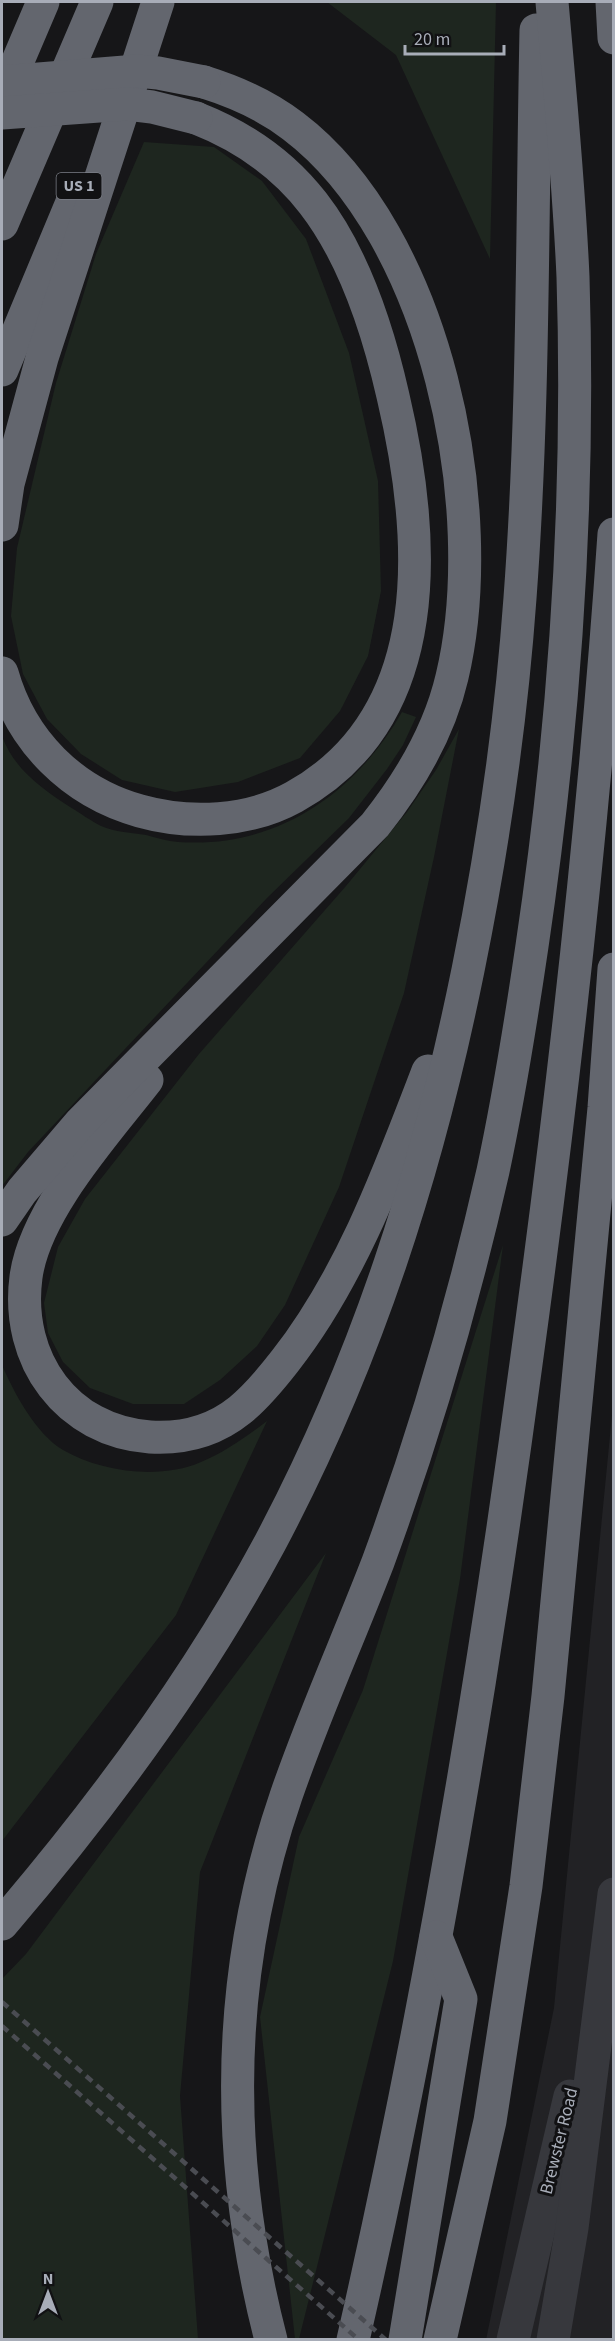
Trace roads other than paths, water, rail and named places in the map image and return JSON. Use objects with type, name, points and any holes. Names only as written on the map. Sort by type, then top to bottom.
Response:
[{"type":"highway","points":[[2,98],[43,2]]},
{"type":"highway","points":[[2,224],[98,2]]},
{"type":"highway","points":[[2,525],[8,484],[42,358],[158,2]]},
{"type":"highway","name":"US 1","points":[[2,370],[158,2]]},
{"type":"highway","points":[[2,1924],[98,1805],[177,1697],[242,1592],[298,1487],[350,1374],[393,1260],[428,1143],[457,1027],[470,963],[493,838],[512,694],[528,480],[536,2]]},
{"type":"highway","points":[[271,2340],[254,2273],[237,2130],[237,2062],[244,1970],[257,1897],[276,1828],[298,1764],[377,1564],[402,1493],[458,1313],[482,1220],[503,1122],[538,908],[561,725],[572,556],[574,479],[572,255],[552,2]]},
{"type":"highway","points":[[612,2],[614,38]]},
{"type":"highway","points":[[2,82],[137,71],[158,73],[204,82],[249,98],[294,126],[339,170],[367,205],[409,285],[445,394],[459,468],[465,533],[464,594],[457,651],[444,705],[423,754],[408,780],[375,825],[74,1130],[22,1191],[2,1220]]},
{"type":"highway","points":[[2,113],[127,104],[152,107],[215,125],[256,149],[295,181],[328,224],[356,279],[389,378],[404,447],[413,515],[415,582],[412,615],[399,671],[376,722],[354,750],[325,777],[285,802],[262,811],[211,819],[182,819],[135,810],[101,796],[77,782],[38,747],[12,704],[2,673]]},
{"type":"highway","points":[[353,2340],[403,2116],[436,1936],[504,1526],[552,1169],[591,810],[614,534]]},
{"type":"highway","points":[[221,982],[62,1193],[37,1237],[30,1257],[26,1278],[26,1319],[29,1339],[40,1366],[55,1391],[68,1405],[93,1422],[120,1432],[163,1438],[186,1436],[204,1431],[239,1411],[256,1396],[289,1356],[322,1307],[372,1208],[470,963]]},
{"type":"highway","points":[[463,2340],[490,2121],[526,1886],[543,1743],[603,1119],[614,969]]},
{"type":"highway","points":[[405,2340],[461,1999],[436,1936]]},
{"type":"highway","points":[[440,2340],[490,2121]]},
{"type":"street","name":"Brewster Road","points":[[553,2340],[572,2228],[614,1894]]},
{"type":"street","name":"Brewster Road","points":[[513,2340],[607,1943]]},
{"type":"railway","points":[[2,2002],[386,2340]]},
{"type":"railway","points":[[2,2026],[359,2340]]}]
